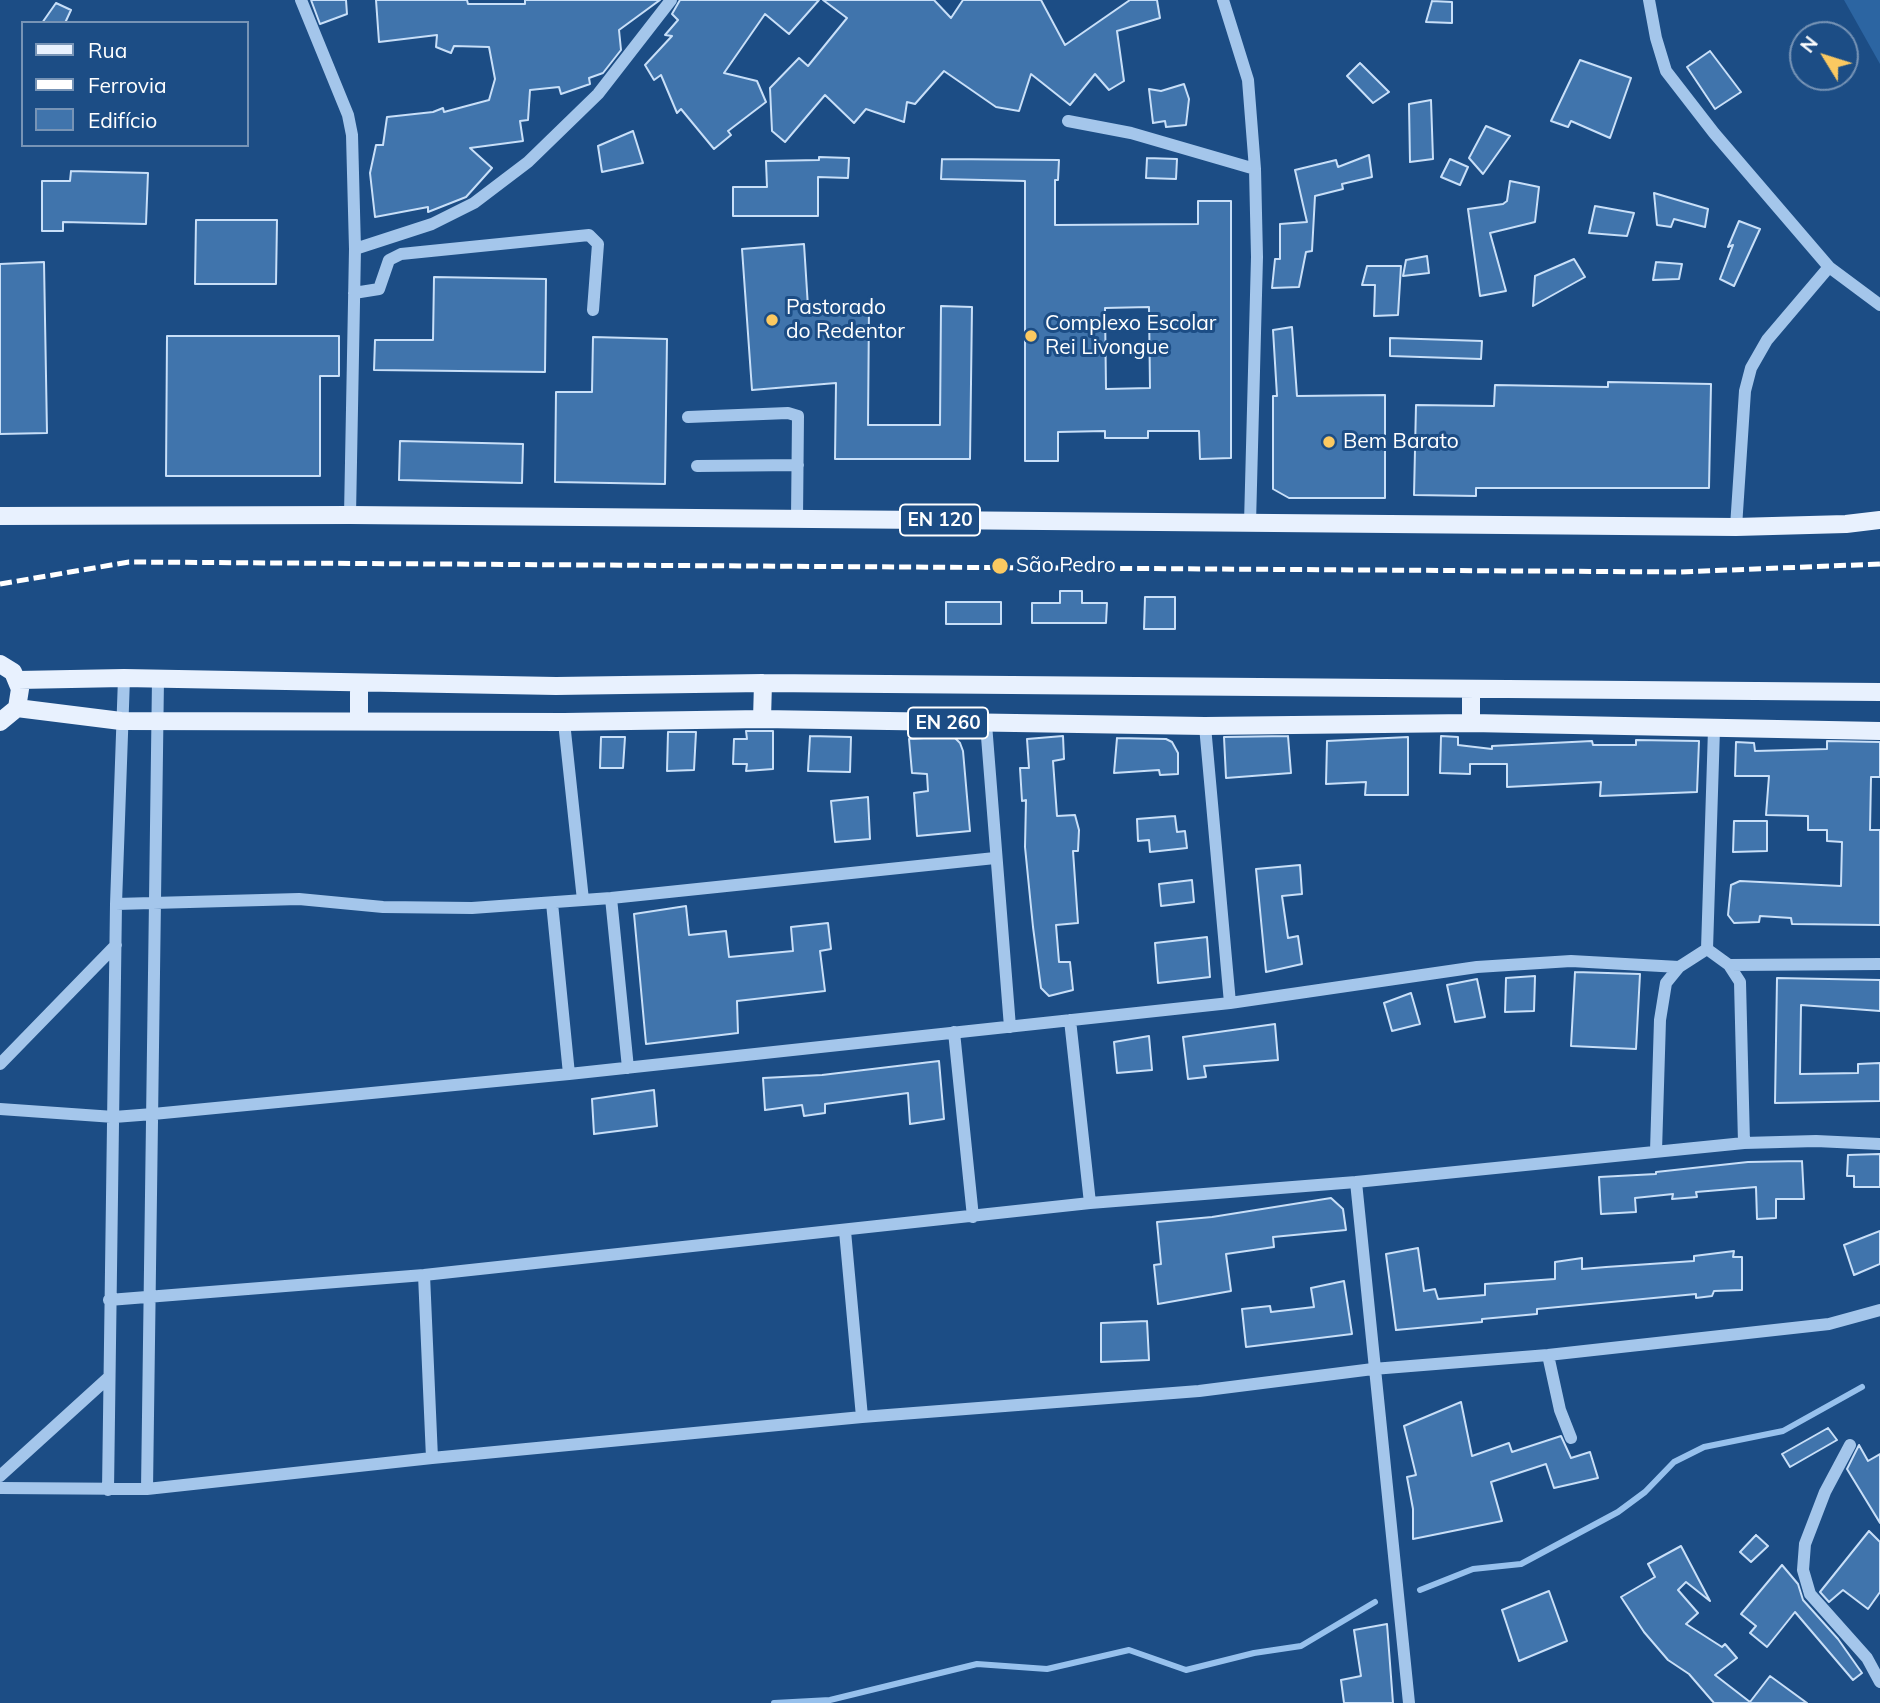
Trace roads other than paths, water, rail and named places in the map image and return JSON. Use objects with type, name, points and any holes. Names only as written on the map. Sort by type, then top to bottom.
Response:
[{"type":"main road","name":"EN 120","points":[[0,516],[349,515],[1736,527],[1880,520]]},
{"type":"main road","points":[[0,664],[13,672],[18,680],[20,699],[17,708],[0,722]]},
{"type":"main road","name":"EN 260","points":[[18,680],[124,678],[556,687],[763,683],[1880,692]]},
{"type":"main road","points":[[762,719],[763,683]]},
{"type":"main road","points":[[359,684],[359,721]]},
{"type":"main road","points":[[1471,689],[1471,723]]},
{"type":"main road","name":"EN 260","points":[[17,708],[121,721],[564,722],[762,719],[1205,726],[1471,723],[1880,731]]},
{"type":"street","points":[[301,0],[348,115],[352,135],[355,249],[349,515]]},
{"type":"street","points":[[355,249],[432,224],[474,203],[528,162],[598,94],[671,0]]},
{"type":"street","points":[[1223,0],[1248,80],[1255,169],[1257,257],[1250,523]]},
{"type":"street","points":[[1649,0],[1666,71],[1714,133],[1829,267],[1880,305]]},
{"type":"street","points":[[1068,121],[1131,133],[1255,169]]},
{"type":"street","points":[[354,293],[379,289],[389,260],[401,254],[589,235],[598,244],[593,310]]},
{"type":"street","points":[[1736,527],[1745,391],[1751,368],[1767,340],[1829,267]]},
{"type":"street","points":[[688,417],[788,413],[798,416],[797,518]]},
{"type":"street","points":[[697,466],[797,465]]},
{"type":"street","points":[[108,1490],[108,1300],[114,1116],[116,904],[124,678]]},
{"type":"street","points":[[147,1489],[152,1298],[158,679]]},
{"type":"street","points":[[564,722],[583,900]]},
{"type":"street","points":[[986,724],[1010,1027]]},
{"type":"street","points":[[1205,726],[1230,1003]]},
{"type":"street","points":[[1707,949],[1714,729]]},
{"type":"street","points":[[116,904],[299,900],[383,908],[472,908],[611,898],[995,858]]},
{"type":"street","points":[[611,898],[628,1068]]},
{"type":"street","points":[[552,903],[569,1074]]},
{"type":"street","points":[[0,1063],[116,945]]},
{"type":"street","points":[[1707,949],[1728,965],[1740,982],[1744,1143]]},
{"type":"street","points":[[1656,1151],[1660,1020],[1666,983],[1679,967],[1707,949]]},
{"type":"street","points":[[0,1109],[114,1116],[153,1114],[628,1068],[1230,1003],[1477,967],[1571,961],[1679,967]]},
{"type":"street","points":[[1728,965],[1880,964]]},
{"type":"street","points":[[1070,1020],[1090,1203]]},
{"type":"street","points":[[954,1032],[973,1217]]},
{"type":"street","points":[[108,1300],[424,1275],[1090,1203],[1356,1182],[1744,1143],[1816,1141],[1880,1144]]},
{"type":"street","points":[[1356,1182],[1409,1703]]},
{"type":"street","points":[[845,1231],[862,1417]]},
{"type":"street","points":[[424,1275],[432,1458]]},
{"type":"street","points":[[0,1488],[147,1489],[432,1458],[862,1417],[1199,1391],[1373,1369],[1548,1355],[1829,1324],[1880,1310]]},
{"type":"street","points":[[1548,1355],[1560,1410],[1571,1438]]},
{"type":"street","points":[[0,1476],[108,1378]]},
{"type":"street","points":[[1850,1445],[1825,1492],[1805,1544],[1803,1570],[1810,1594],[1867,1658],[1880,1682]]},
{"type":"waterway","points":[[1420,1590],[1473,1569],[1521,1564],[1618,1512],[1645,1492],[1674,1462],[1704,1447],[1783,1431],[1862,1387]]},
{"type":"waterway","points":[[774,1703],[830,1700],[977,1664],[1047,1669],[1129,1650],[1186,1670],[1254,1653],[1301,1646],[1375,1602]]},
{"type":"railway","points":[[0,584],[129,562],[1679,572],[1880,564]]},
{"type":"place","name":"Pastorado do Redentor","points":[[772,320]]},
{"type":"place","name":"Complexo Escolar Rei Livongue","points":[[1031,336]]},
{"type":"place","name":"Bem Barato","points":[[1329,442]]},
{"type":"place","name":"São Pedro","points":[[1000,566]]}]
